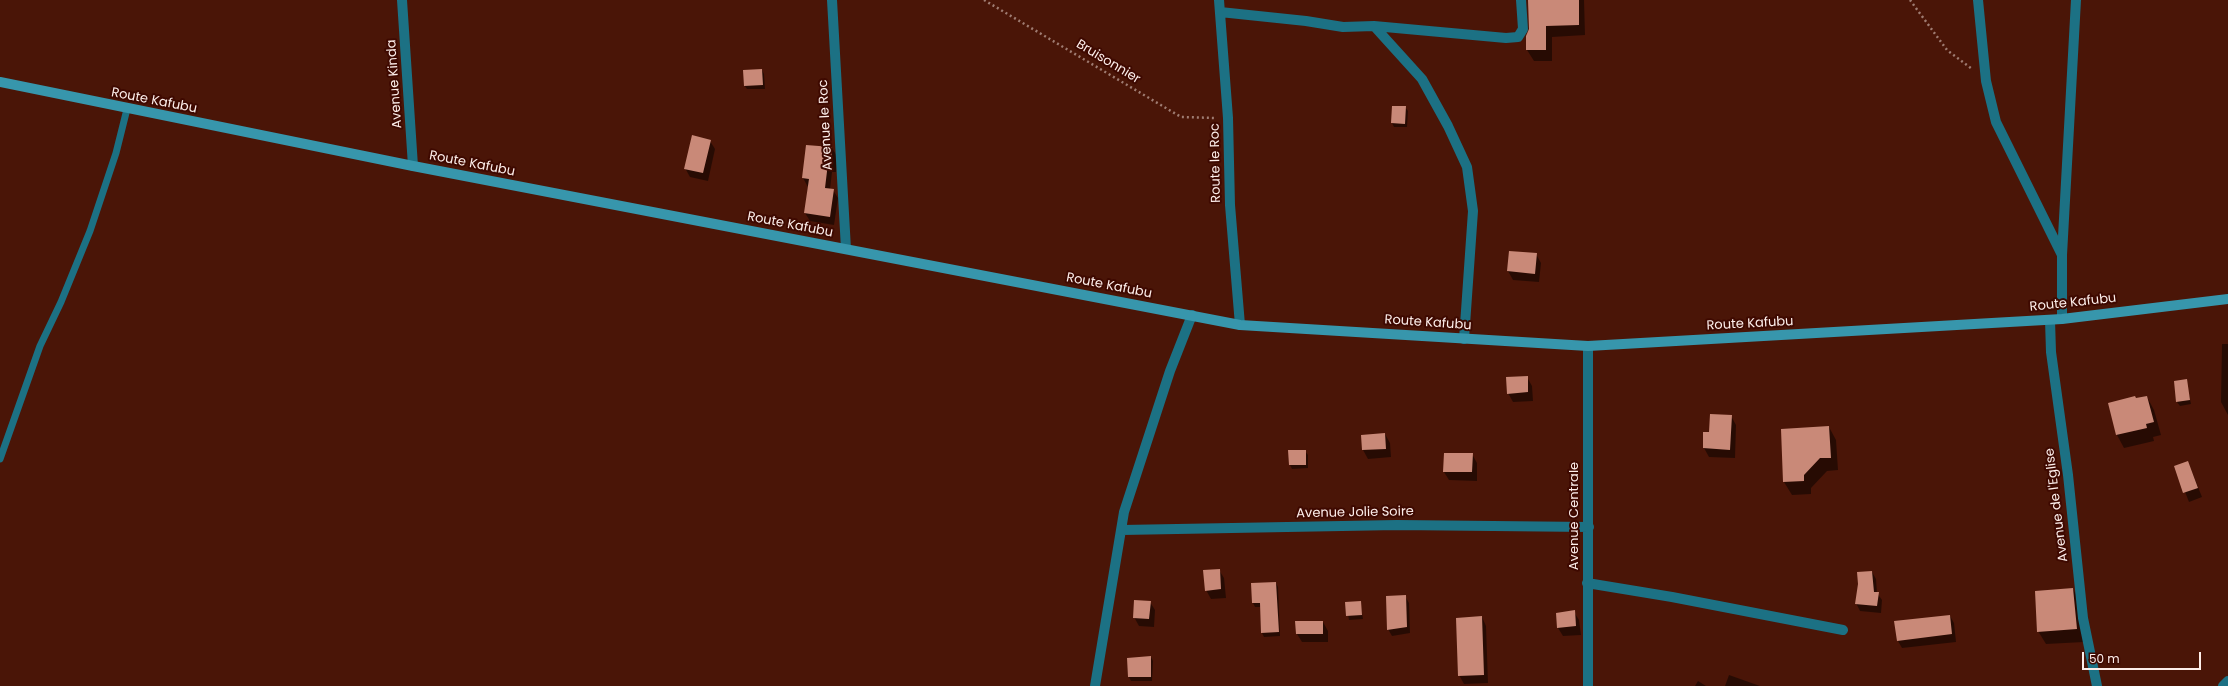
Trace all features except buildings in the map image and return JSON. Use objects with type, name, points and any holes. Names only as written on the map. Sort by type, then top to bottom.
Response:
[{"type":"main road","name":"Route Kafubu","points":[[0,82],[413,166],[1240,324],[1588,346],[2050,320],[2228,298]]},
{"type":"street","name":"Avenue Kinda","points":[[402,0],[413,166]]},
{"type":"street","name":"Avenue le Roc","points":[[832,0],[846,249]]},
{"type":"street","name":"Route le Roc","points":[[1219,0],[1228,118],[1230,205],[1240,324]]},
{"type":"street","points":[[1220,12],[1306,20],[1343,27],[1374,26],[1506,38],[1518,37],[1523,30],[1521,0]]},
{"type":"street","points":[[1978,0],[1986,81],[1996,122],[2062,255]]},
{"type":"street","points":[[2062,319],[2062,255],[2076,0]]},
{"type":"street","points":[[1374,26],[1422,79],[1448,126],[1467,167],[1472,211],[1464,339]]},
{"type":"street","points":[[1095,686],[1124,512],[1170,371],[1192,315]]},
{"type":"street","name":"Avenue de l'Eglise","points":[[2050,320],[2051,352],[2068,475],[2083,618],[2097,686]]},
{"type":"street","name":"Avenue Centrale","points":[[1588,346],[1588,686]]},
{"type":"street","name":"Avenue Jolie Soire","points":[[1122,530],[1397,525],[1589,527]]},
{"type":"street","points":[[1587,583],[1672,597],[1843,630]]},
{"type":"street","points":[[2223,686],[2228,681]]},
{"type":"lane","points":[[0,459],[40,346],[61,302],[90,231],[116,153],[127,109]]},
{"type":"path","name":"Bruisonnier","points":[[984,0],[1181,117],[1228,118]]},
{"type":"path","points":[[1910,0],[1947,50],[1986,81]]}]
